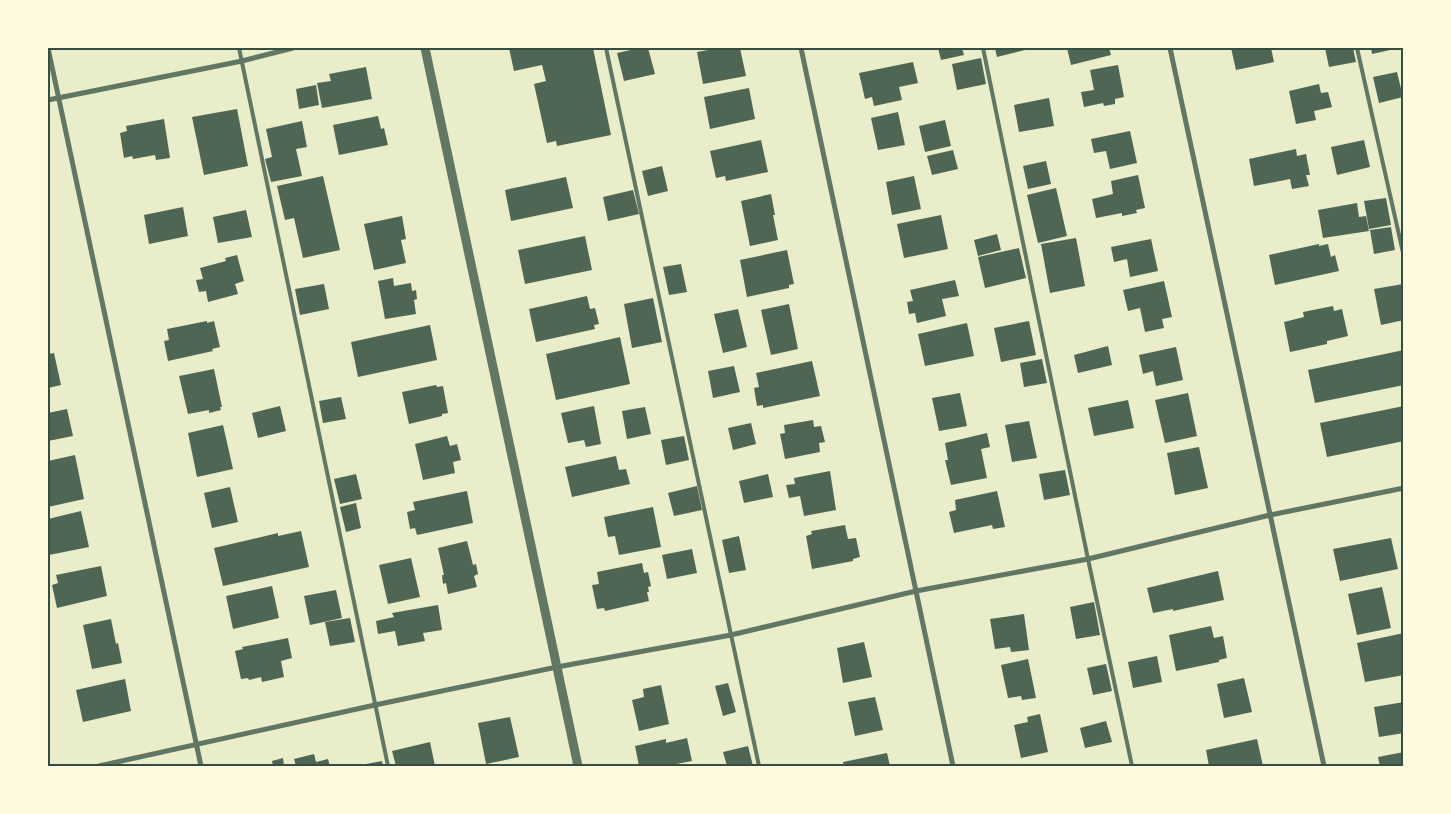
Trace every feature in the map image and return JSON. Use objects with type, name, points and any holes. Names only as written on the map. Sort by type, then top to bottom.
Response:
[{"type":"street","points":[[48,48],[201,766]]},
{"type":"street","points":[[48,100],[242,61],[293,48]]},
{"type":"street","points":[[425,48],[578,766]]},
{"type":"street","points":[[801,48],[953,766]]},
{"type":"street","points":[[1170,48],[1324,766]]},
{"type":"street","points":[[99,766],[556,667],[731,634],[916,590],[1088,559],[1270,515],[1404,488]]},
{"type":"lane","points":[[239,48],[388,766]]},
{"type":"lane","points":[[606,48],[759,766]]},
{"type":"lane","points":[[983,48],[1132,766]]},
{"type":"lane","points":[[1358,48],[1404,257]]},
{"type":"building","points":[[509,48],[593,48],[611,135],[557,146],[556,141],[547,143],[534,84],[546,81],[542,65],[514,71]]},
{"type":"building","points":[[648,48],[655,74],[624,81],[617,53]]},
{"type":"building","points":[[719,48],[740,48],[746,76],[703,84],[697,52]]},
{"type":"building","points":[[938,48],[962,48],[964,55],[941,60]]},
{"type":"building","points":[[995,48],[1033,48],[997,57]]},
{"type":"building","points":[[1067,48],[1109,48],[1111,55],[1071,65]]},
{"type":"building","points":[[1231,48],[1271,48],[1274,62],[1236,70]]},
{"type":"building","points":[[1325,48],[1353,48],[1356,62],[1329,67]]},
{"type":"building","points":[[1371,48],[1399,48],[1372,54]]},
{"type":"building","points":[[981,58],[986,84],[957,90],[952,64]]},
{"type":"building","points":[[913,62],[918,83],[899,87],[902,100],[874,106],[872,97],[865,99],[859,73]]},
{"type":"building","points":[[1118,65],[1124,97],[1115,99],[1115,104],[1104,106],[1103,103],[1084,107],[1081,92],[1094,90],[1090,70]]},
{"type":"building","points":[[366,67],[372,99],[322,108],[317,83],[331,81],[329,74]]},
{"type":"building","points":[[1397,72],[1403,97],[1379,103],[1373,77]]},
{"type":"building","points":[[1319,84],[1321,93],[1328,92],[1332,107],[1314,111],[1316,120],[1296,124],[1289,91]]},
{"type":"building","points":[[316,85],[319,105],[299,109],[296,89]]},
{"type":"building","points":[[749,88],[755,119],[710,129],[704,97]]},
{"type":"building","points":[[1049,98],[1054,126],[1019,132],[1014,105]]},
{"type":"building","points":[[237,109],[248,166],[204,175],[192,117]]},
{"type":"building","points":[[898,112],[905,145],[878,150],[871,118]]},
{"type":"building","points":[[378,116],[381,129],[384,128],[388,145],[339,155],[333,125]]},
{"type":"building","points":[[164,119],[170,158],[156,160],[155,155],[133,159],[132,156],[124,158],[120,133],[127,131],[126,126]]},
{"type":"building","points":[[945,120],[951,146],[925,152],[919,126]]},
{"type":"building","points":[[302,121],[307,147],[296,149],[302,176],[271,182],[265,159],[272,157],[266,129]]},
{"type":"building","points":[[1130,131],[1137,163],[1110,169],[1106,151],[1094,153],[1091,139]]},
{"type":"building","points":[[761,140],[768,172],[726,181],[725,176],[716,178],[710,151]]},
{"type":"building","points":[[1364,140],[1370,167],[1337,175],[1331,147]]},
{"type":"building","points":[[1296,149],[1297,156],[1306,154],[1310,175],[1306,175],[1309,186],[1292,189],[1290,179],[1254,186],[1249,159]]},
{"type":"building","points":[[953,150],[958,169],[932,175],[927,156]]},
{"type":"building","points":[[1046,161],[1051,184],[1028,189],[1023,166]]},
{"type":"building","points":[[662,166],[668,191],[648,196],[642,171]]},
{"type":"building","points":[[1138,175],[1145,208],[1136,210],[1137,213],[1122,216],[1122,213],[1096,218],[1092,199],[1113,194],[1111,181]]},
{"type":"building","points":[[323,176],[340,250],[303,258],[294,218],[285,220],[277,186]]},
{"type":"building","points":[[914,176],[921,209],[892,215],[886,182]]},
{"type":"building","points":[[566,177],[573,208],[511,221],[505,190]]},
{"type":"building","points":[[1056,188],[1067,236],[1038,243],[1027,195]]},
{"type":"building","points":[[633,190],[639,214],[608,221],[603,197]]},
{"type":"building","points":[[771,194],[778,240],[750,246],[741,201]]},
{"type":"building","points":[[1386,198],[1391,225],[1369,229],[1364,201]]},
{"type":"building","points":[[1357,203],[1359,217],[1366,216],[1369,231],[1323,238],[1318,210]]},
{"type":"building","points":[[183,207],[188,236],[149,244],[144,215]]},
{"type":"building","points":[[246,210],[252,237],[218,243],[213,217]]},
{"type":"building","points":[[941,215],[948,249],[904,258],[897,224]]},
{"type":"building","points":[[402,216],[406,239],[401,240],[406,263],[374,270],[364,224]]},
{"type":"building","points":[[1391,227],[1395,250],[1374,254],[1370,230]]},
{"type":"building","points":[[997,234],[1001,250],[978,256],[974,240]]},
{"type":"building","points":[[585,236],[592,270],[525,284],[518,250]]},
{"type":"building","points":[[1076,238],[1085,286],[1050,293],[1041,244]]},
{"type":"building","points":[[1151,239],[1158,271],[1130,277],[1127,259],[1114,262],[1111,247]]},
{"type":"building","points":[[1319,244],[1319,246],[1328,244],[1331,257],[1335,255],[1339,271],[1275,285],[1269,255]]},
{"type":"building","points":[[1019,248],[1026,278],[985,288],[978,257]]},
{"type":"building","points":[[787,250],[794,284],[789,285],[789,288],[747,297],[740,260]]},
{"type":"building","points":[[237,255],[244,281],[235,284],[238,294],[208,302],[206,291],[199,292],[196,280],[203,279],[200,268],[226,261],[225,258]]},
{"type":"building","points":[[681,264],[687,292],[669,295],[663,267]]},
{"type":"building","points":[[393,278],[394,286],[411,283],[412,291],[416,290],[417,299],[414,300],[416,314],[385,319],[378,281]]},
{"type":"building","points":[[955,280],[959,296],[942,299],[946,316],[917,323],[915,313],[909,314],[907,302],[913,301],[910,290]]},
{"type":"building","points":[[1164,281],[1172,317],[1162,319],[1164,328],[1145,332],[1140,308],[1128,311],[1123,290]]},
{"type":"building","points":[[324,284],[329,309],[300,315],[295,289]]},
{"type":"building","points":[[1403,284],[1404,320],[1381,325],[1374,289]]},
{"type":"building","points":[[587,296],[590,309],[595,308],[599,324],[594,325],[595,329],[536,342],[529,309]]},
{"type":"building","points":[[653,298],[662,342],[632,348],[624,304]]},
{"type":"building","points":[[789,304],[798,349],[771,355],[761,310]]},
{"type":"building","points":[[1333,306],[1334,311],[1342,309],[1348,336],[1327,341],[1327,344],[1290,352],[1284,322],[1304,317],[1303,312]]},
{"type":"building","points":[[738,309],[747,347],[723,353],[714,314]]},
{"type":"building","points":[[207,321],[207,323],[214,321],[220,347],[212,349],[213,351],[168,361],[164,341],[169,340],[167,329]]},
{"type":"building","points":[[1029,321],[1036,355],[1001,362],[994,328]]},
{"type":"building","points":[[967,323],[974,356],[925,366],[918,334]]},
{"type":"building","points":[[430,325],[437,360],[358,377],[351,342]]},
{"type":"building","points":[[620,337],[630,384],[556,400],[546,354]]},
{"type":"building","points":[[1108,346],[1112,365],[1078,373],[1074,355]]},
{"type":"building","points":[[1176,347],[1183,380],[1156,386],[1153,371],[1143,374],[1139,355]]},
{"type":"building","points":[[1404,350],[1404,385],[1315,403],[1308,370]]},
{"type":"building","points":[[54,353],[61,385],[48,388],[48,354]]},
{"type":"building","points":[[1042,359],[1047,383],[1024,387],[1020,363]]},
{"type":"building","points":[[812,361],[820,396],[763,408],[763,405],[757,406],[754,388],[759,387],[756,373]]},
{"type":"building","points":[[734,366],[740,392],[713,398],[708,371]]},
{"type":"building","points":[[214,369],[221,410],[209,413],[209,410],[188,414],[179,376]]},
{"type":"building","points":[[436,385],[437,387],[443,386],[448,413],[409,424],[402,392]]},
{"type":"building","points":[[960,393],[967,426],[939,431],[932,398]]},
{"type":"building","points":[[1188,393],[1197,436],[1165,443],[1155,400]]},
{"type":"building","points":[[341,397],[346,419],[323,423],[319,401]]},
{"type":"building","points":[[1128,400],[1134,428],[1094,436],[1088,408]]},
{"type":"building","points":[[280,406],[286,431],[258,438],[252,413]]},
{"type":"building","points":[[594,406],[601,444],[586,447],[584,440],[568,443],[561,413]]},
{"type":"building","points":[[1404,406],[1404,441],[1327,457],[1320,423]]},
{"type":"building","points":[[645,407],[651,434],[627,439],[622,411]]},
{"type":"building","points":[[67,409],[73,436],[48,441],[48,413]]},
{"type":"building","points":[[813,420],[814,427],[821,426],[825,442],[819,443],[820,452],[785,459],[780,434],[785,433],[784,425]]},
{"type":"building","points":[[1029,421],[1037,458],[1012,462],[1005,425]]},
{"type":"building","points":[[751,423],[756,444],[733,450],[728,428]]},
{"type":"building","points":[[223,425],[233,469],[197,477],[188,433]]},
{"type":"building","points":[[987,433],[990,447],[981,449],[987,478],[951,485],[945,460],[948,460],[945,443]]},
{"type":"building","points":[[447,436],[450,446],[457,444],[461,460],[453,462],[455,473],[423,480],[415,444]]},
{"type":"building","points":[[684,436],[689,460],[666,465],[661,440]]},
{"type":"building","points":[[1199,447],[1208,488],[1175,495],[1167,453]]},
{"type":"building","points":[[75,455],[84,499],[48,507],[48,461]]},
{"type":"building","points":[[616,456],[619,470],[626,469],[630,484],[572,497],[565,467]]},
{"type":"building","points":[[1065,470],[1070,495],[1044,500],[1039,474]]},
{"type":"building","points":[[830,471],[836,510],[804,516],[800,496],[789,498],[786,485],[795,484],[794,478]]},
{"type":"building","points":[[356,474],[362,499],[340,504],[334,479]]},
{"type":"building","points":[[768,474],[773,497],[744,503],[739,481]]},
{"type":"building","points":[[697,486],[702,510],[674,516],[668,493]]},
{"type":"building","points":[[230,487],[238,522],[212,528],[204,493]]},
{"type":"building","points":[[467,491],[473,523],[417,535],[415,528],[410,529],[407,512],[415,510],[413,502]]},
{"type":"building","points":[[997,491],[1005,527],[993,529],[992,525],[954,533],[949,512],[956,510],[955,500]]},
{"type":"building","points":[[356,503],[361,528],[346,532],[340,507]]},
{"type":"building","points":[[653,507],[661,547],[619,555],[615,536],[608,537],[604,517]]},
{"type":"building","points":[[81,511],[89,547],[49,555],[48,519]]},
{"type":"building","points":[[845,525],[848,539],[856,538],[860,557],[853,559],[853,561],[812,569],[806,536],[812,534],[811,531]]},
{"type":"building","points":[[301,531],[309,567],[223,586],[214,548],[278,533],[278,536]]},
{"type":"building","points":[[739,536],[746,570],[729,573],[722,540]]},
{"type":"building","points":[[1391,538],[1398,569],[1340,581],[1333,549]]},
{"type":"building","points":[[467,541],[473,565],[476,564],[478,574],[474,576],[477,587],[448,594],[446,583],[443,584],[442,575],[444,575],[438,548]]},
{"type":"building","points":[[692,549],[697,573],[667,579],[662,555]]},
{"type":"building","points":[[411,558],[420,597],[388,604],[379,565]]},
{"type":"building","points":[[642,563],[644,573],[648,572],[651,586],[648,587],[649,592],[647,592],[649,601],[605,611],[604,608],[597,609],[592,585],[599,584],[597,572]]},
{"type":"building","points":[[101,566],[107,596],[57,608],[52,585],[58,583],[56,575]]},
{"type":"building","points":[[1218,571],[1224,600],[1173,611],[1173,609],[1153,613],[1147,588]]},
{"type":"building","points":[[272,586],[279,618],[233,629],[226,596]]},
{"type":"building","points":[[1382,587],[1391,628],[1357,635],[1348,594]]},
{"type":"building","points":[[336,590],[342,618],[310,625],[304,596]]},
{"type":"building","points":[[1094,602],[1100,635],[1076,639],[1070,607]]},
{"type":"building","points":[[438,605],[442,630],[423,633],[425,641],[398,646],[395,631],[378,634],[376,621],[394,617],[392,613]]},
{"type":"building","points":[[1024,614],[1029,650],[1011,652],[1010,647],[995,649],[990,619]]},
{"type":"building","points":[[350,618],[355,642],[330,646],[325,622]]},
{"type":"building","points":[[111,619],[122,663],[92,669],[83,625]]},
{"type":"building","points":[[1211,626],[1214,638],[1223,636],[1227,658],[1219,660],[1219,662],[1176,671],[1169,635]]},
{"type":"building","points":[[1404,633],[1404,675],[1365,682],[1357,643]]},
{"type":"building","points":[[288,638],[292,658],[281,661],[284,677],[262,682],[261,677],[249,680],[248,678],[241,679],[235,651],[243,649],[242,647]]},
{"type":"building","points":[[864,642],[872,677],[843,683],[837,648]]},
{"type":"building","points":[[1157,656],[1162,682],[1133,688],[1128,662]]},
{"type":"building","points":[[1028,659],[1036,698],[1022,700],[1021,696],[1008,698],[1001,665]]},
{"type":"building","points":[[1106,664],[1112,691],[1093,695],[1087,668]]},
{"type":"building","points":[[1244,678],[1252,712],[1224,718],[1217,684]]},
{"type":"building","points":[[125,679],[131,711],[83,722],[76,690]]},
{"type":"building","points":[[728,683],[736,712],[723,716],[715,686]]},
{"type":"building","points":[[661,685],[669,724],[639,731],[632,700],[644,697],[643,689]]},
{"type":"building","points":[[875,697],[883,730],[855,736],[848,702]]},
{"type":"building","points":[[1404,702],[1404,733],[1379,737],[1374,707]]},
{"type":"building","points":[[1040,714],[1048,752],[1021,758],[1014,725],[1028,722],[1027,717]]},
{"type":"building","points":[[510,717],[519,757],[486,764],[478,723]]},
{"type":"building","points":[[1106,721],[1112,742],[1085,748],[1080,728]]},
{"type":"building","points":[[687,738],[692,761],[672,766],[639,766],[635,746],[666,739],[666,743]]},
{"type":"building","points":[[1257,739],[1263,766],[1209,766],[1206,750]]},
{"type":"building","points":[[430,742],[435,766],[396,766],[392,751]]},
{"type":"building","points":[[748,746],[753,766],[727,766],[723,752]]},
{"type":"building","points":[[1404,752],[1404,766],[1380,766],[1378,757]]},
{"type":"building","points":[[887,753],[890,766],[844,766],[843,762]]},
{"type":"building","points":[[314,754],[316,762],[328,759],[330,766],[296,766],[294,759]]},
{"type":"building","points":[[283,758],[284,766],[273,766],[272,761]]},
{"type":"building","points":[[382,761],[383,766],[367,766],[366,764]]}]
